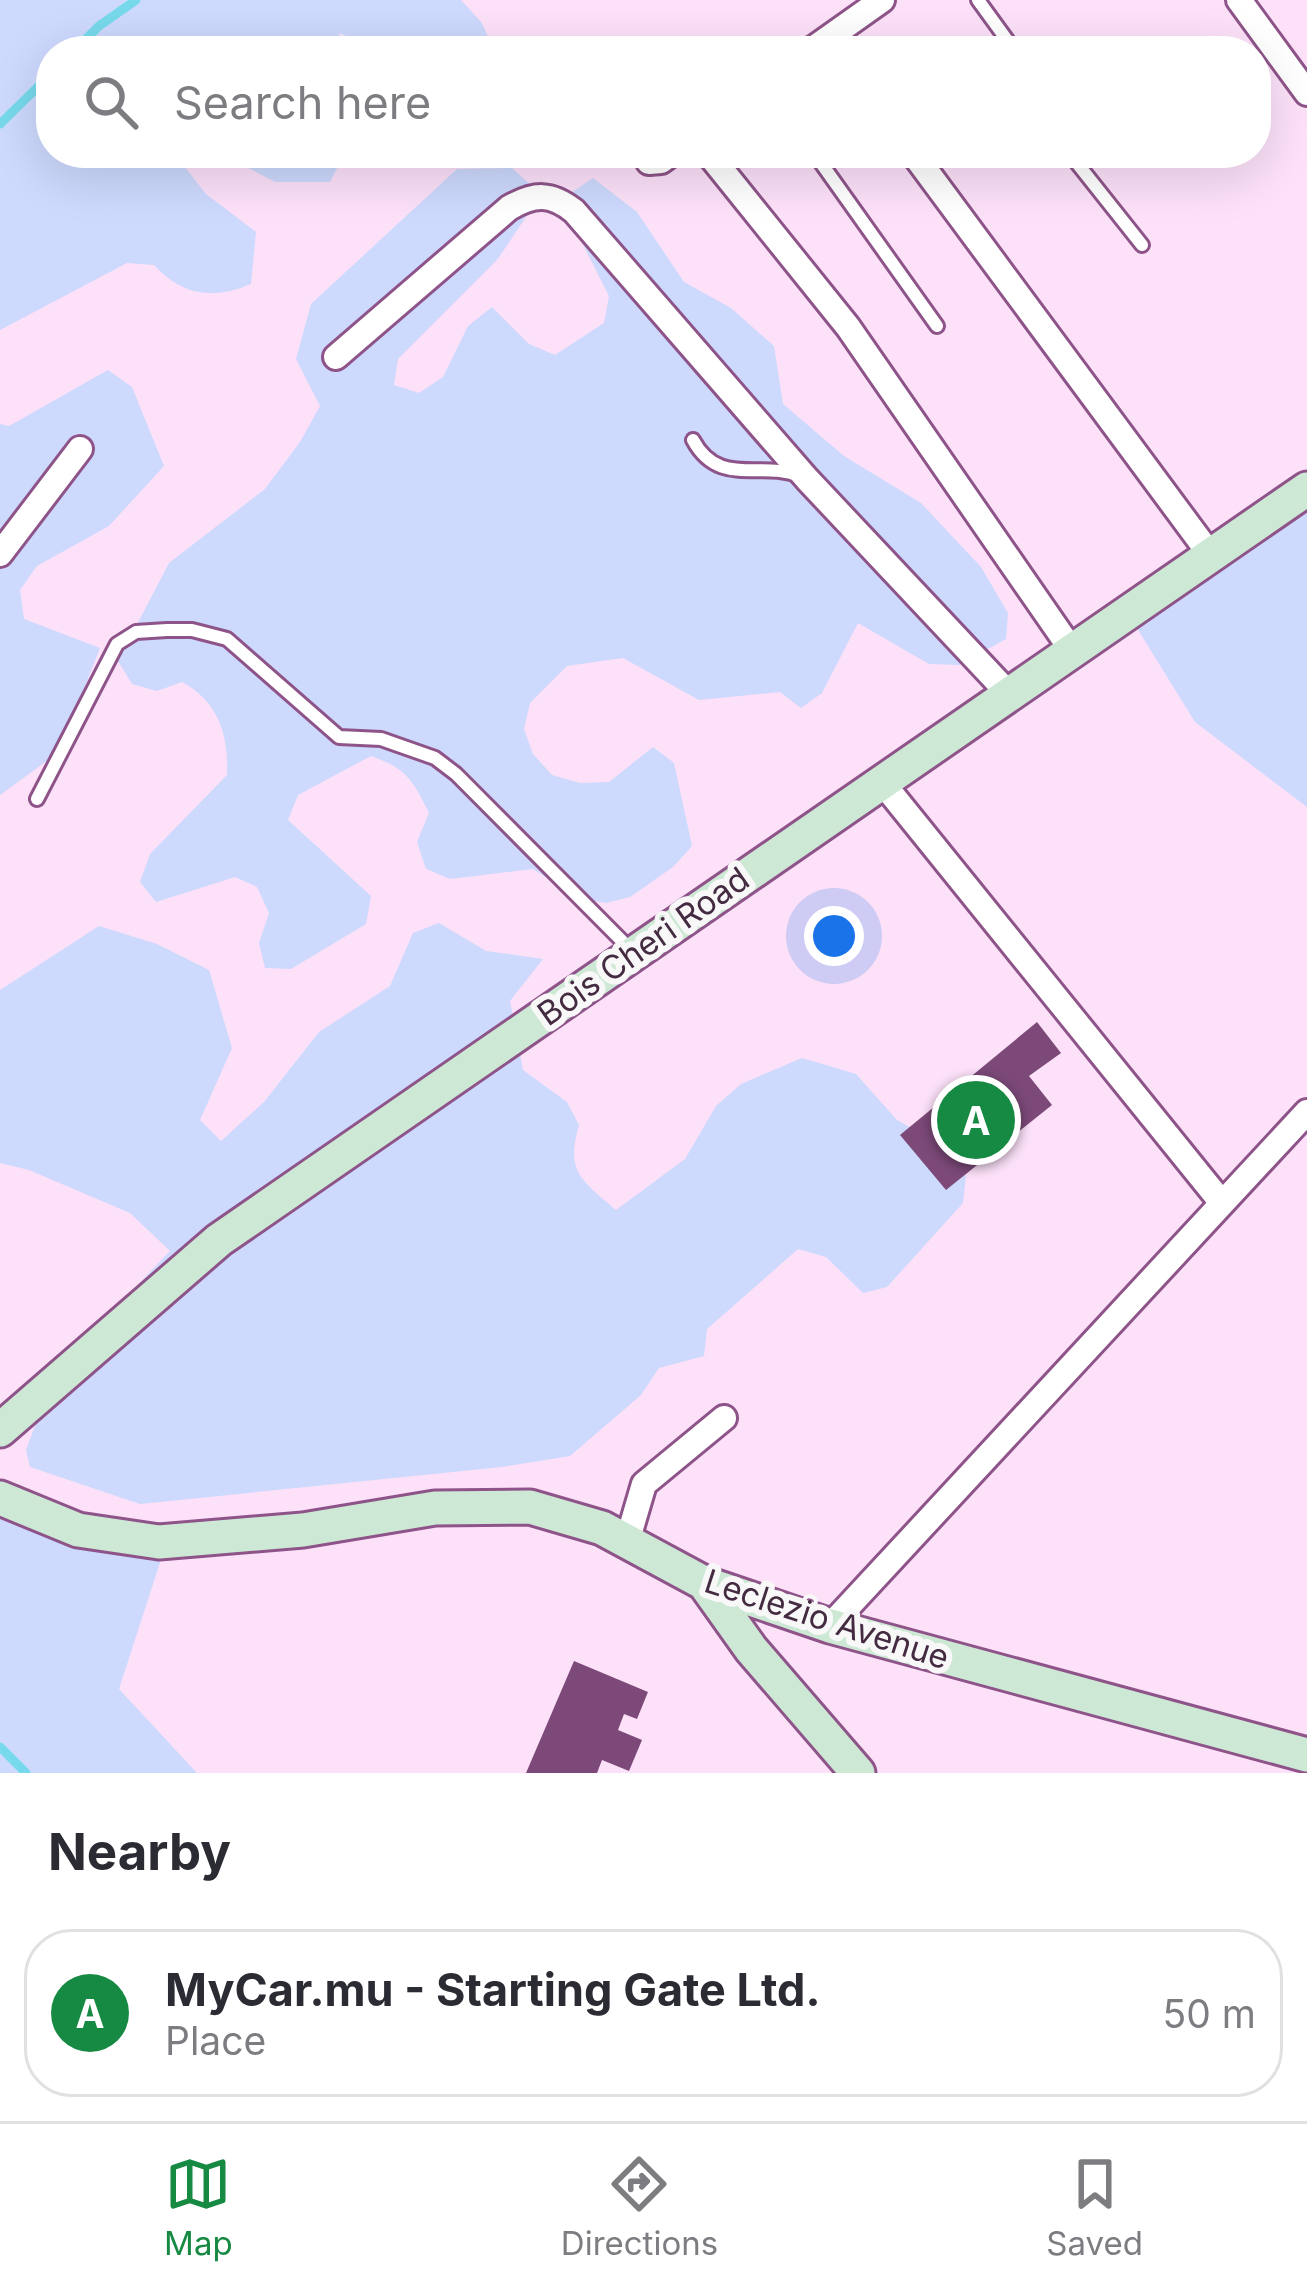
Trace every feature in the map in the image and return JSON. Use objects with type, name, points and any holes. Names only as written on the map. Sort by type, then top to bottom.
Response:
[{"type":"main road","name":"Bois Cheri Road","points":[[0,1430],[219,1240],[1307,489]]},
{"type":"main road","name":"Leclezio Avenue","points":[[0,1498],[78,1530],[159,1542],[303,1530],[435,1508],[530,1507],[602,1528],[704,1583],[830,1626],[1307,1754]]},
{"type":"main road","points":[[704,1583],[752,1649],[858,1773]]},
{"type":"street","points":[[838,36],[882,0]]},
{"type":"street","points":[[1239,0],[1265,36]]},
{"type":"street","points":[[1271,44],[1307,94]]},
{"type":"street","points":[[720,168],[848,327],[1073,652]]},
{"type":"street","points":[[924,168],[1212,557]]},
{"type":"street","points":[[336,356],[509,208],[532,196],[550,196],[574,211],[807,479],[1010,695]]},
{"type":"street","points":[[0,554],[80,448]]},
{"type":"street","points":[[881,781],[1222,1203]]},
{"type":"street","points":[[830,1626],[1307,1112]]},
{"type":"street","points":[[627,1542],[644,1484],[724,1418]]},
{"type":"lane","points":[[978,0],[1004,36]]},
{"type":"lane","points":[[825,168],[937,326]]},
{"type":"lane","points":[[1081,168],[1142,245]]},
{"type":"lane","points":[[693,440],[702,457],[718,466],[793,472],[807,479]]},
{"type":"lane","points":[[37,799],[116,644],[136,632],[192,630],[227,639],[339,737],[381,739],[435,758],[633,952]]},
{"type":"shaded area","points":[[0,0],[461,0],[482,23],[488,36],[36,36],[36,168],[186,168],[206,194],[256,232],[251,284],[224,292],[199,292],[176,283],[154,265],[127,263],[0,330]]},
{"type":"shaded area","points":[[248,168],[337,168],[330,182],[275,182]]},
{"type":"shaded area","points":[[512,168],[532,186],[528,214],[497,260],[398,359],[394,385],[419,393],[443,377],[468,326],[492,307],[529,344],[555,355],[604,323],[609,296],[571,221],[569,194],[593,178],[637,212],[684,282],[731,308],[774,346],[783,404],[844,456],[921,503],[981,567],[1008,613],[1006,639],[959,665],[929,664],[858,623],[822,693],[801,708],[780,692],[699,700],[623,658],[567,666],[530,703],[524,729],[533,754],[552,775],[580,783],[609,782],[653,747],[674,763],[692,846],[673,867],[630,897],[606,903],[578,898],[533,869],[450,879],[426,869],[417,842],[429,813],[413,784],[393,765],[371,756],[298,795],[288,820],[371,896],[366,924],[291,969],[265,968],[259,943],[269,913],[257,887],[235,877],[156,902],[140,882],[150,854],[227,775],[226,746],[213,709],[194,690],[182,682],[157,691],[132,684],[118,661],[169,563],[265,489],[320,406],[296,359],[311,304],[457,169]]},
{"type":"shaded area","points":[[108,370],[132,387],[164,466],[109,526],[37,566],[20,590],[24,619],[100,648],[59,752],[0,795],[0,424],[9,426]]},
{"type":"shaded area","points":[[1307,503],[1307,807],[1195,722],[1135,625]]},
{"type":"shaded area","points":[[439,923],[486,951],[543,959],[510,1001],[523,1070],[567,1102],[579,1125],[574,1154],[580,1174],[616,1210],[685,1159],[716,1106],[741,1084],[802,1058],[856,1074],[897,1120],[951,1150],[966,1175],[963,1203],[887,1287],[863,1293],[826,1257],[798,1249],[707,1329],[704,1356],[659,1368],[641,1395],[570,1456],[140,1504],[30,1467],[26,1450],[55,1372],[170,1251],[130,1213],[29,1170],[0,1163],[0,990],[99,926],[157,944],[209,970],[232,1048],[200,1120],[221,1141],[264,1102],[319,1032],[390,986],[413,933]]},
{"type":"shaded area","points":[[0,1502],[166,1544],[119,1689],[197,1773],[0,1773]]},
{"type":"building","points":[[1037,1022],[1061,1053],[1029,1076],[1052,1105],[946,1190],[900,1135]]},
{"type":"building","points":[[574,1661],[648,1692],[637,1719],[624,1714],[618,1730],[642,1740],[629,1771],[602,1760],[597,1773],[526,1773]]},
{"type":"waterway","points":[[89,36],[136,0]]},
{"type":"waterway","points":[[0,124],[36,89]]},
{"type":"waterway","points":[[0,1747],[26,1773]]},
{"type":"place","name":"MyCar.mu - Starting Gate Ltd.","points":[[976,1120]]}]
